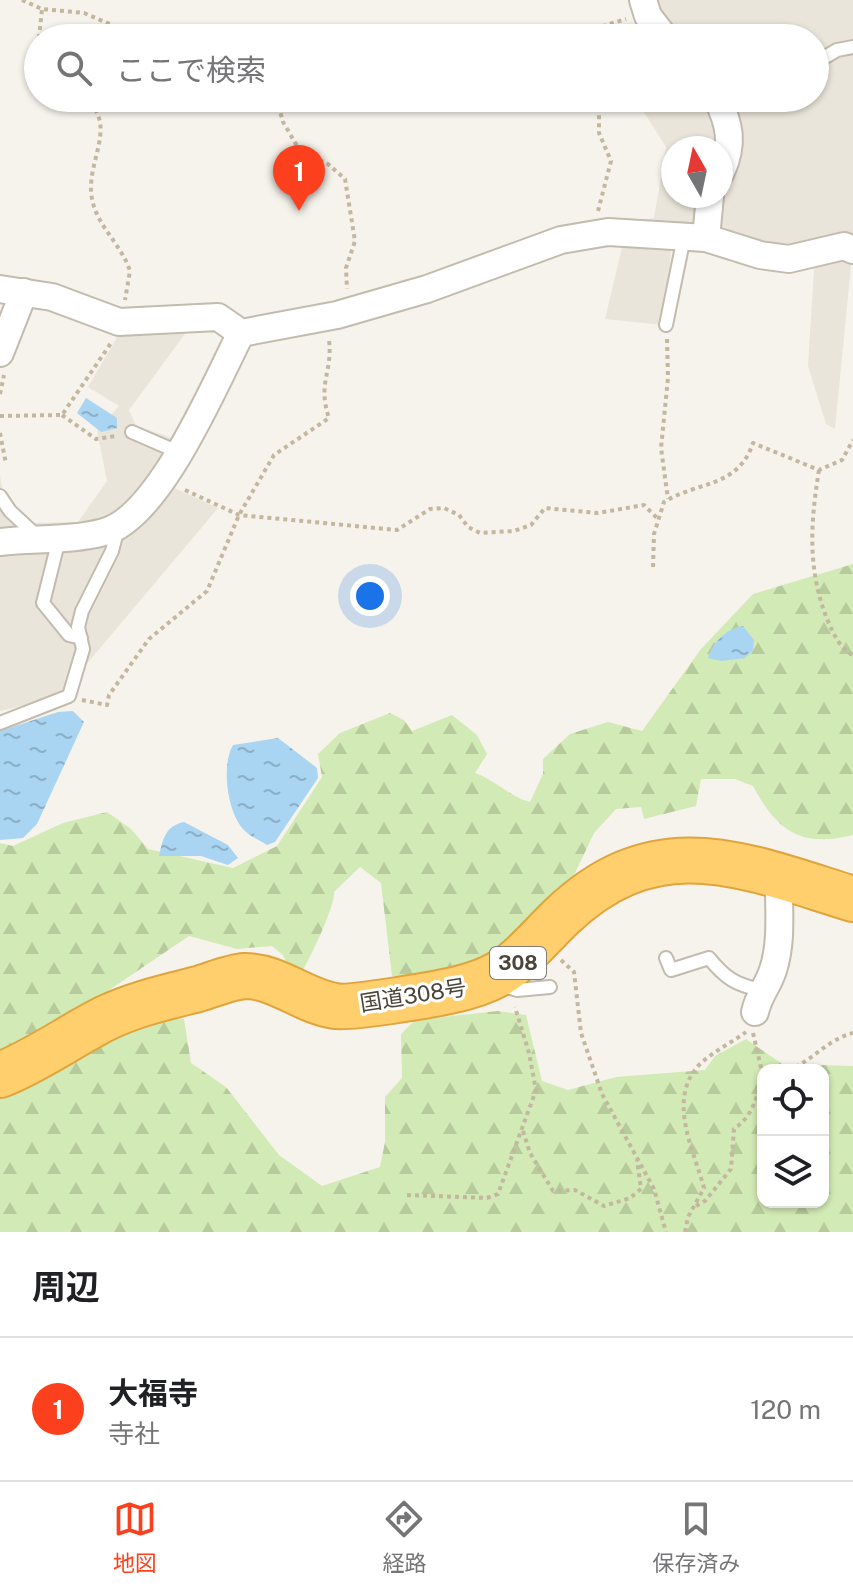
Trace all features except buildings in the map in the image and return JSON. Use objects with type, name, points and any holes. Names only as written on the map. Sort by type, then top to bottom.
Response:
[{"type":"highway","name":"国道308号","points":[[0,1075],[40,1057],[128,1008],[242,976],[264,978],[338,1007],[506,984],[514,966],[586,893],[628,870],[694,860],[737,864],[779,873],[853,899]]},
{"type":"street","points":[[724,112],[730,136]]},
{"type":"street","points":[[695,237],[706,208]]},
{"type":"street","points":[[0,353],[12,290],[52,297],[119,322],[218,317],[241,333],[343,313],[427,289],[561,240],[597,234],[695,237],[760,255],[789,259],[844,246],[853,250]]},
{"type":"street","points":[[0,542],[107,532],[119,525],[154,494],[241,333]]},
{"type":"street","points":[[758,1001],[772,973],[777,950],[779,873]]},
{"type":"lane","points":[[829,55],[853,47]]},
{"type":"lane","points":[[666,325],[695,237]]},
{"type":"lane","points":[[132,432],[178,452]]},
{"type":"lane","points":[[0,496],[49,537],[43,603],[69,635],[81,638]]},
{"type":"lane","points":[[0,723],[69,696],[83,649],[78,627],[82,611],[112,551],[119,525]]},
{"type":"lane","points":[[666,958],[671,970],[709,958],[725,978],[741,986],[758,1001]]},
{"type":"lane","points":[[506,984],[550,987]]},
{"type":"path","points":[[22,0],[42,9],[84,13],[110,24]]},
{"type":"path","points":[[609,24],[646,8]]},
{"type":"path","points":[[40,24],[42,9]]},
{"type":"path","points":[[62,415],[91,377],[119,322],[130,271],[102,228],[93,203],[91,186],[103,133],[97,112]]},
{"type":"path","points":[[69,696],[107,705],[109,695],[149,639],[207,591],[239,515],[274,455],[329,418],[322,388],[330,353],[328,335],[343,313],[346,268],[355,241],[345,179],[328,164],[300,151],[280,112]]},
{"type":"path","points":[[597,234],[596,218],[611,161],[599,133],[599,112]]},
{"type":"path","points":[[653,567],[657,518],[668,499],[661,448],[668,378],[666,325]]},
{"type":"path","points":[[0,416],[62,415],[96,439],[132,432]]},
{"type":"path","points":[[0,433],[6,464]]},
{"type":"path","points":[[668,499],[721,482],[749,456],[753,443],[819,470],[842,460],[853,440]]},
{"type":"path","points":[[819,470],[812,512],[811,565],[818,598],[835,636],[853,655]]},
{"type":"path","points":[[162,480],[239,515],[397,530],[430,509],[444,508],[459,515],[468,527],[480,533],[514,531],[531,525],[545,508],[598,513],[644,505],[657,518]]},
{"type":"path","points":[[540,940],[574,972],[581,1033],[593,1070],[612,1116],[654,1189],[666,1232]]},
{"type":"path","points":[[407,1195],[487,1198],[498,1194],[536,1090],[529,1053],[506,984]]},
{"type":"path","points":[[758,1001],[752,1034],[760,1064]]},
{"type":"path","points":[[685,1232],[704,1188],[685,1132],[684,1108],[690,1079],[713,1053],[746,1031],[758,1001]]},
{"type":"path","points":[[803,1064],[829,1042],[853,1033]]},
{"type":"path","points":[[694,1208],[705,1201],[731,1169],[734,1129],[757,1097]]},
{"type":"path","points":[[523,1131],[530,1153],[553,1191],[575,1190],[604,1206],[630,1198],[641,1189],[636,1157]]},
{"type":"shaded area","points":[[653,0],[853,0],[853,245],[835,429],[826,424],[808,366],[815,254],[672,242],[663,325],[605,319],[628,222],[654,218],[661,177],[661,208],[733,208],[733,136],[661,136],[661,139],[644,112],[829,112],[829,24],[670,24]]},
{"type":"shaded area","points":[[123,327],[190,327],[129,410],[136,426],[175,439],[159,481],[218,508],[58,698],[0,711],[0,475],[4,499],[30,523],[78,522],[107,481],[97,431],[119,406],[88,387]]},
{"type":"green space","points":[[853,564],[853,835],[819,839],[792,832],[771,814],[753,786],[735,779],[701,779],[696,806],[644,819],[641,807],[616,809],[594,833],[559,907],[462,976],[392,976],[381,883],[360,867],[334,892],[327,920],[301,973],[289,970],[283,955],[272,946],[237,949],[189,936],[0,1064],[0,843],[13,846],[63,823],[107,812],[131,829],[148,849],[233,868],[277,846],[322,777],[318,754],[340,733],[390,713],[404,720],[412,731],[452,715],[477,735],[487,754],[475,773],[530,802],[543,774],[543,759],[570,734],[608,722],[642,731],[701,649],[753,594]]},
{"type":"green space","points":[[498,1011],[526,1015],[542,1081],[568,1090],[616,1077],[705,1070],[715,1056],[746,1039],[782,1064],[757,1064],[757,1208],[829,1208],[829,1065],[853,1066],[853,1232],[0,1232],[0,1098],[8,1097],[143,1014],[184,1019],[191,1063],[226,1087],[279,1155],[322,1186],[380,1167],[385,1142],[385,1097],[402,1078],[401,1034],[415,1020]]},
{"type":"water","points":[[86,398],[117,418],[117,428],[101,432],[77,413]]},
{"type":"water","points":[[743,626],[754,640],[753,650],[745,658],[721,661],[708,658],[721,637]]},
{"type":"water","points":[[73,711],[84,722],[37,824],[23,838],[0,840],[0,731],[58,712]]},
{"type":"water","points":[[278,738],[317,768],[318,778],[275,842],[267,845],[245,831],[234,813],[228,789],[227,764],[233,745]]},
{"type":"water","points":[[184,822],[228,845],[238,858],[228,865],[201,856],[159,856],[169,830]]},
{"type":"place","name":"大福寺","points":[[299,211]]}]
